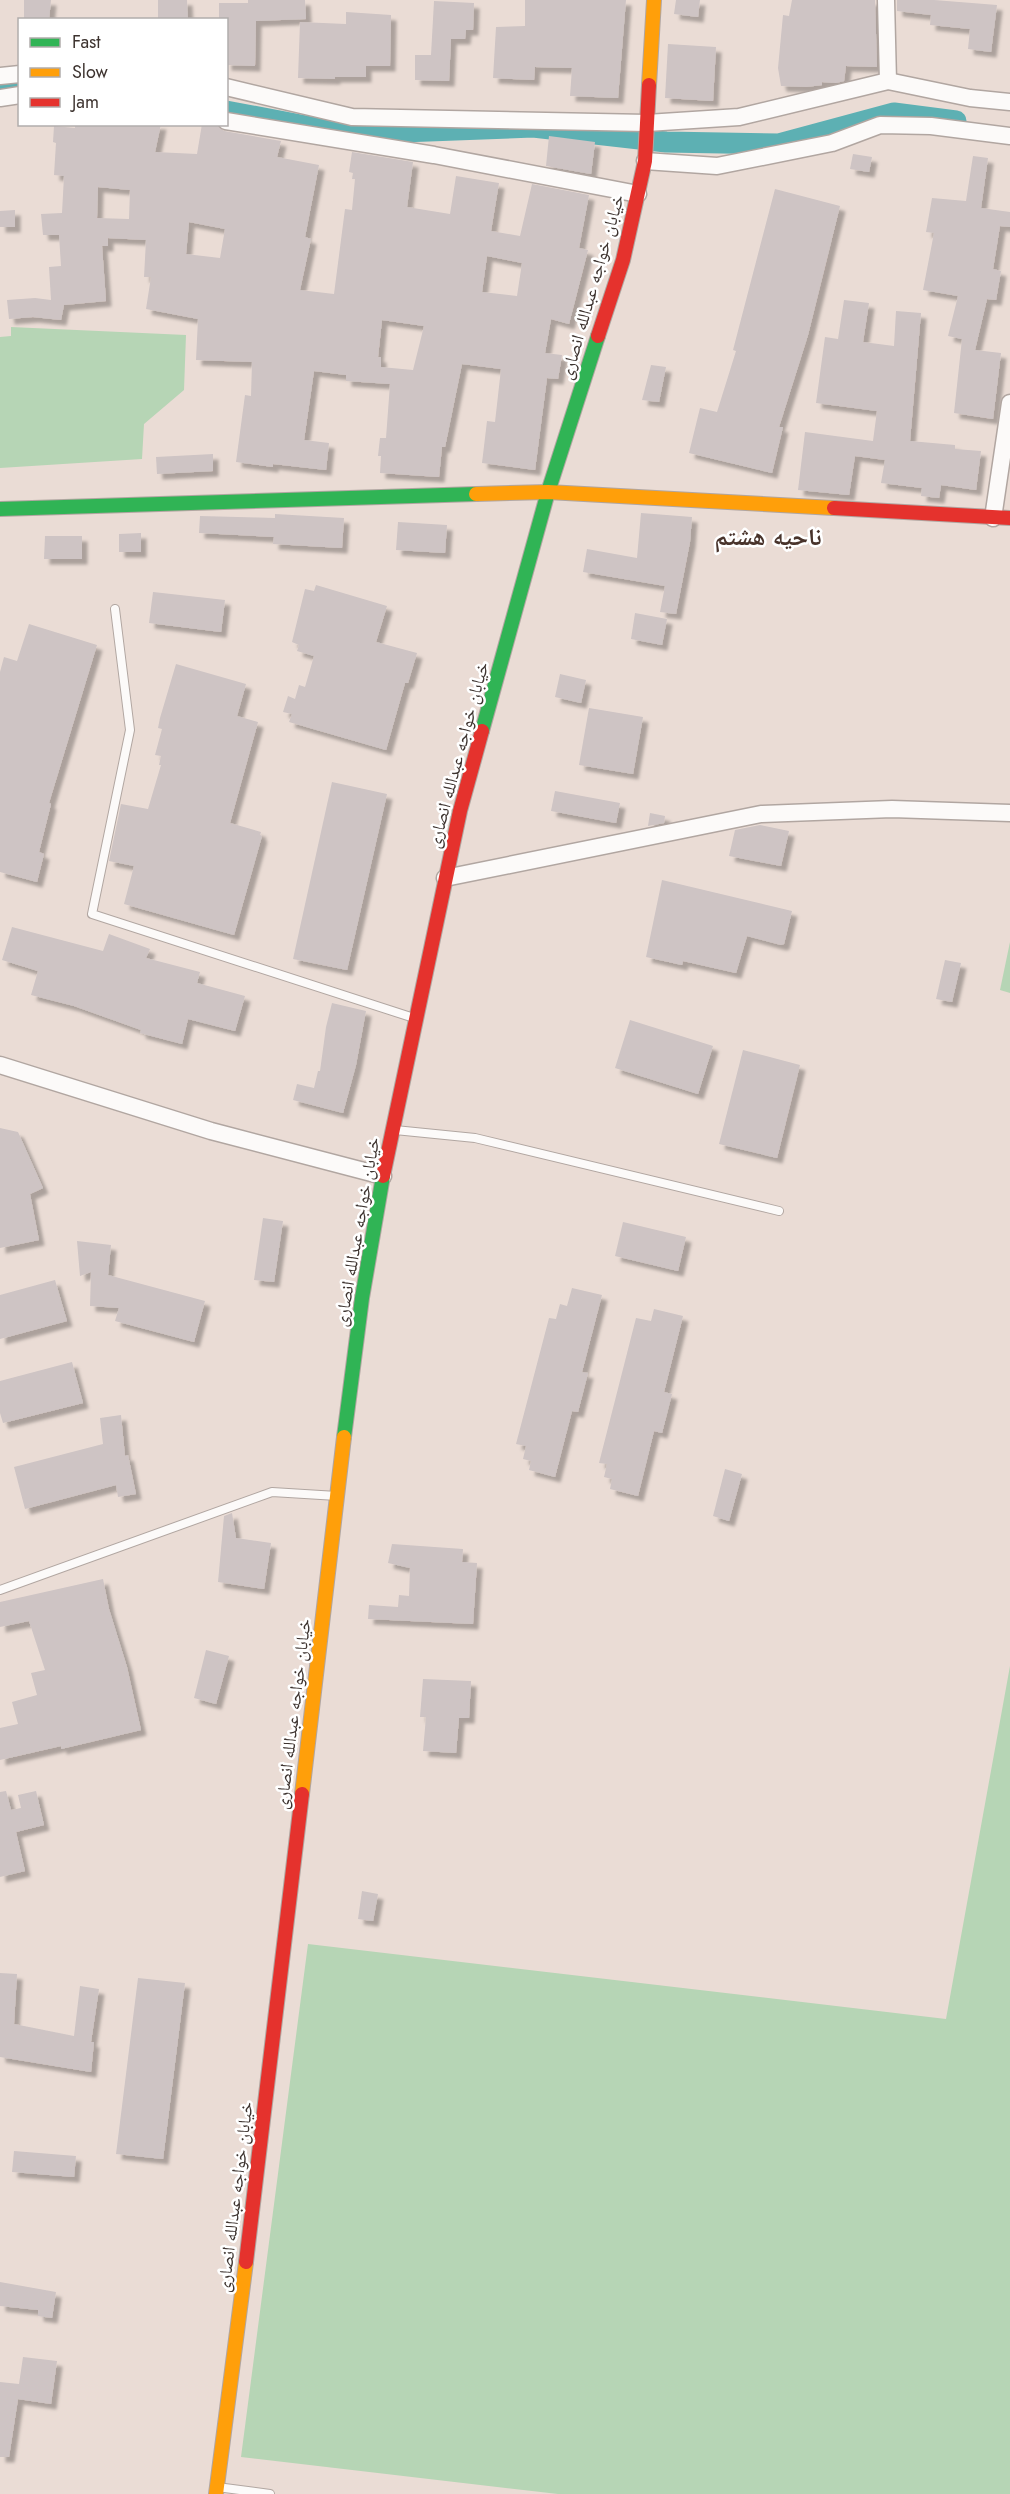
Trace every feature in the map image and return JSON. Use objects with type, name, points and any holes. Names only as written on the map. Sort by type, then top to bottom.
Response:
[{"type":"street","name":"خیابان خواجه عبدالله انصاری","points":[[216,2491],[246,2261],[362,1298],[383,1176],[460,811],[548,492],[623,260],[645,161],[654,0]]},
{"type":"street","points":[[886,0],[888,81]]},
{"type":"street","points":[[0,76],[18,74]]},
{"type":"street","points":[[228,87],[352,117],[647,123],[739,117],[888,81],[970,99],[1010,102]]},
{"type":"street","points":[[0,98],[18,95]]},
{"type":"street","points":[[228,121],[434,155],[638,194]]},
{"type":"street","points":[[645,161],[717,166],[832,143],[880,125],[931,126],[1010,136]]},
{"type":"street","points":[[0,509],[548,492],[1002,518],[1010,403]]},
{"type":"street","points":[[445,878],[761,814],[892,809],[1010,813]]},
{"type":"street","points":[[0,1065],[211,1131],[383,1176]]},
{"type":"lane","points":[[115,609],[130,730],[92,914],[415,1018]]},
{"type":"lane","points":[[392,1130],[475,1138],[779,1211]]},
{"type":"lane","points":[[0,1590],[272,1492],[337,1496]]},
{"type":"lane","points":[[216,2491],[270,2494]]},
{"type":"green space","points":[[11,327],[186,335],[184,390],[144,424],[142,459],[0,468],[0,337],[11,336]]},
{"type":"green space","points":[[1010,942],[1010,993],[1000,990]]},
{"type":"green space","points":[[1010,1666],[1010,2494],[558,2494],[241,2457],[308,1944],[946,2019]]},
{"type":"building","points":[[24,0],[51,0],[49,18],[24,18]]},
{"type":"building","points":[[158,0],[187,0],[188,18],[158,18]]},
{"type":"building","points":[[248,0],[305,0],[306,19],[256,21],[255,66],[228,65],[228,18],[219,18],[219,3],[248,3]]},
{"type":"building","points":[[525,0],[626,0],[618,98],[570,96],[572,68],[535,67],[534,80],[493,78],[496,27],[525,26]]},
{"type":"building","points":[[676,0],[700,0],[698,17],[674,14]]},
{"type":"building","points":[[792,0],[875,0],[877,67],[846,66],[844,81],[836,83],[822,82],[822,85],[806,87],[781,86],[778,68],[783,15],[789,16]]},
{"type":"building","points":[[897,0],[934,0],[997,5],[991,52],[968,49],[970,29],[930,25],[931,15],[897,11]]},
{"type":"building","points":[[434,1],[474,3],[473,30],[466,30],[465,39],[451,39],[449,81],[415,80],[415,55],[431,55]]},
{"type":"building","points":[[346,12],[391,15],[390,66],[366,66],[366,77],[298,78],[300,22],[346,24]]},
{"type":"building","points":[[668,44],[716,47],[713,101],[665,98]]},
{"type":"building","points":[[54,126],[75,128],[75,126],[161,126],[155,152],[197,154],[202,126],[218,126],[224,131],[281,141],[277,157],[319,165],[305,237],[311,239],[300,290],[334,294],[345,209],[352,210],[355,179],[352,179],[353,173],[349,172],[352,152],[413,162],[407,207],[450,214],[456,176],[499,183],[491,231],[520,236],[532,184],[589,195],[579,248],[588,250],[569,324],[551,319],[545,353],[562,355],[558,379],[547,378],[535,470],[482,463],[487,421],[495,422],[501,369],[462,364],[445,447],[442,447],[439,477],[380,473],[381,456],[378,456],[380,438],[386,438],[390,384],[346,381],[346,375],[314,371],[304,440],[329,443],[326,470],[236,462],[245,395],[251,396],[252,362],[196,360],[198,319],[146,309],[151,277],[144,277],[146,240],[108,238],[108,246],[102,246],[106,301],[64,305],[61,320],[33,317],[9,319],[7,300],[35,298],[51,300],[49,267],[61,266],[59,235],[43,235],[41,214],[62,213],[64,176],[54,175],[56,143],[53,142]],"holes":[[[98,187],[130,190],[129,219],[97,218]],[[189,222],[225,229],[220,258],[186,254]],[[487,256],[522,263],[517,296],[482,292]],[[382,320],[424,326],[413,370],[381,367],[381,357],[378,357]]]},
{"type":"building","points":[[549,136],[595,142],[591,174],[546,166]]},
{"type":"building","points":[[853,154],[872,157],[869,172],[850,169]]},
{"type":"building","points":[[973,156],[988,158],[981,208],[1010,212],[1010,227],[1000,226],[993,269],[1001,271],[996,300],[987,299],[975,350],[1001,353],[993,419],[954,413],[962,339],[948,336],[958,296],[923,290],[934,233],[926,232],[932,198],[966,201]]},
{"type":"building","points":[[775,189],[840,206],[808,335],[779,427],[783,427],[772,473],[689,453],[700,408],[717,412],[736,351],[733,350]]},
{"type":"building","points":[[15,210],[15,227],[0,227],[0,211]]},
{"type":"building","points":[[844,300],[869,303],[863,342],[894,346],[896,311],[921,313],[910,441],[955,445],[955,449],[981,451],[976,490],[941,485],[939,498],[921,496],[922,488],[881,483],[885,460],[855,456],[849,495],[798,490],[805,432],[873,441],[877,411],[816,403],[825,337],[838,339]]},
{"type":"building","points":[[651,365],[666,367],[659,402],[642,400]]},
{"type":"building","points":[[213,454],[213,471],[157,474],[156,457]]},
{"type":"building","points":[[641,513],[692,517],[690,542],[676,614],[660,612],[665,586],[583,572],[587,549],[637,558]]},
{"type":"building","points":[[275,514],[344,518],[342,548],[273,544],[274,537],[199,533],[200,516],[275,518]]},
{"type":"building","points":[[398,522],[447,525],[445,553],[396,550]]},
{"type":"building","points":[[141,533],[141,552],[119,552],[119,534]]},
{"type":"building","points":[[45,536],[82,536],[82,559],[44,559]]},
{"type":"building","points":[[316,585],[387,606],[376,642],[417,653],[408,683],[405,683],[386,750],[289,722],[292,714],[283,712],[288,696],[295,699],[299,685],[305,687],[314,656],[297,651],[299,645],[292,642],[305,589],[314,591]]},
{"type":"building","points":[[153,592],[225,600],[221,632],[149,623]]},
{"type":"building","points":[[635,613],[667,619],[662,645],[631,639]]},
{"type":"building","points":[[29,624],[97,645],[49,803],[51,804],[39,852],[44,854],[37,882],[0,872],[0,672],[4,657],[17,661]]},
{"type":"building","points":[[176,664],[246,684],[237,716],[258,722],[230,823],[261,832],[262,836],[234,935],[124,904],[134,866],[109,861],[121,804],[148,809],[161,765],[159,765],[161,756],[155,755],[162,729],[158,728]]},
{"type":"building","points":[[560,674],[586,680],[581,703],[555,697]]},
{"type":"building","points":[[589,708],[643,717],[633,774],[579,765]]},
{"type":"building","points":[[332,782],[387,794],[347,970],[293,959]]},
{"type":"building","points":[[555,791],[620,803],[616,823],[551,811]]},
{"type":"building","points":[[650,813],[665,816],[664,823],[648,826]]},
{"type":"building","points":[[760,825],[789,831],[781,866],[729,856],[735,830]]},
{"type":"building","points":[[662,880],[792,911],[784,944],[747,936],[736,973],[683,961],[682,965],[646,957]]},
{"type":"building","points":[[12,927],[103,951],[109,934],[150,949],[146,958],[200,972],[197,983],[245,996],[235,1031],[188,1019],[182,1044],[140,1033],[141,1030],[74,1006],[31,995],[38,971],[2,960]]},
{"type":"building","points":[[945,960],[961,963],[952,1002],[936,999]]},
{"type":"building","points":[[332,1003],[366,1011],[356,1065],[343,1113],[293,1100],[297,1084],[314,1088],[318,1071],[320,1071]]},
{"type":"building","points":[[630,1020],[713,1046],[698,1094],[615,1068]]},
{"type":"building","points":[[743,1050],[800,1065],[777,1158],[719,1144]]},
{"type":"building","points":[[0,1128],[18,1132],[43,1188],[30,1194],[39,1240],[0,1248]]},
{"type":"building","points":[[263,1218],[283,1221],[274,1282],[254,1280]]},
{"type":"building","points":[[623,1222],[686,1237],[678,1271],[615,1256]]},
{"type":"building","points":[[77,1241],[111,1245],[108,1275],[205,1301],[194,1342],[115,1321],[119,1308],[90,1306],[91,1272],[80,1276]]},
{"type":"building","points":[[55,1280],[67,1321],[0,1339],[0,1295]]},
{"type":"building","points":[[572,1288],[602,1295],[582,1372],[588,1373],[578,1412],[572,1411],[555,1477],[529,1470],[531,1461],[523,1459],[526,1446],[516,1444],[549,1318],[556,1319],[560,1304],[567,1306]]},
{"type":"building","points":[[654,1309],[683,1316],[664,1392],[672,1394],[662,1433],[654,1431],[638,1496],[610,1489],[612,1479],[604,1477],[607,1464],[599,1463],[636,1318],[651,1321]]},
{"type":"building","points":[[72,1362],[83,1403],[3,1423],[0,1413],[0,1381]]},
{"type":"building","points":[[121,1415],[125,1456],[128,1455],[136,1494],[118,1497],[116,1485],[25,1509],[14,1467],[103,1444],[100,1418]]},
{"type":"building","points":[[725,1469],[742,1474],[729,1521],[713,1516]]},
{"type":"building","points":[[232,1513],[236,1538],[271,1543],[264,1589],[218,1582],[224,1516]]},
{"type":"building","points":[[392,1544],[463,1549],[462,1562],[477,1563],[473,1624],[368,1619],[369,1605],[398,1607],[399,1595],[409,1596],[410,1568],[388,1563]]},
{"type":"building","points":[[103,1579],[141,1730],[61,1749],[61,1746],[0,1760],[0,1728],[18,1724],[12,1702],[37,1695],[31,1673],[45,1670],[29,1621],[0,1627],[0,1602]]},
{"type":"building","points":[[206,1650],[229,1656],[216,1704],[194,1698]]},
{"type":"building","points":[[423,1679],[471,1681],[469,1718],[459,1718],[456,1753],[423,1751],[426,1717],[420,1717]]},
{"type":"building","points":[[6,1791],[11,1810],[21,1808],[18,1795],[36,1791],[44,1825],[16,1832],[25,1871],[0,1877],[0,1792]]},
{"type":"building","points":[[362,1891],[378,1894],[373,1921],[358,1919]]},
{"type":"building","points":[[0,1973],[17,1974],[14,2024],[74,2036],[80,1986],[99,1989],[91,2042],[94,2042],[91,2072],[0,2057]]},
{"type":"building","points":[[138,1978],[185,1983],[163,2159],[116,2154]]},
{"type":"building","points":[[14,2151],[76,2156],[74,2177],[12,2172]]},
{"type":"building","points":[[0,2282],[56,2292],[52,2318],[38,2316],[38,2310],[0,2306]]},
{"type":"building","points":[[23,2357],[57,2361],[51,2404],[18,2399],[9,2457],[0,2457],[0,2382],[19,2384]]},
{"type":"waterway","points":[[0,88],[18,86]]},
{"type":"waterway","points":[[228,111],[348,134],[533,127],[666,142],[779,144],[894,113],[956,121]]},
{"type":"traffic: fast","points":[[482,731],[548,492],[598,336]]},
{"type":"traffic: fast","points":[[0,509],[476,494]]},
{"type":"traffic: fast","points":[[344,1437],[362,1298],[383,1176]]},
{"type":"traffic: slow","points":[[649,85],[654,0]]},
{"type":"traffic: slow","points":[[476,494],[548,492],[834,508]]},
{"type":"traffic: slow","points":[[302,1794],[344,1437]]},
{"type":"traffic: slow","points":[[216,2494],[246,2262]]},
{"type":"traffic: jam","points":[[598,336],[623,260],[645,161],[649,85]]},
{"type":"traffic: jam","points":[[834,508],[1010,518]]},
{"type":"traffic: jam","points":[[383,1176],[460,811],[482,731]]},
{"type":"traffic: jam","points":[[246,2262],[302,1794]]},
{"type":"district","name":"ناحیه هشتم","points":[[768,536]]}]
